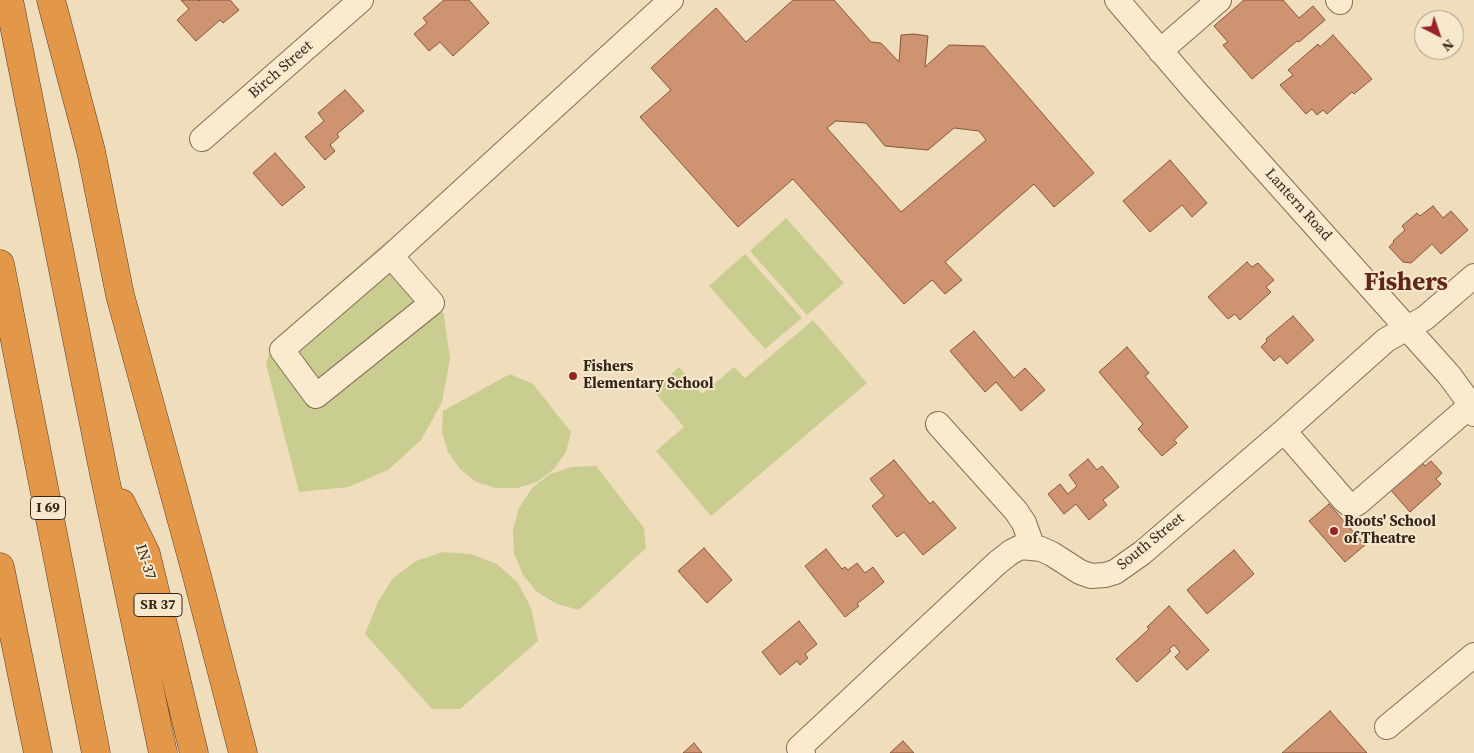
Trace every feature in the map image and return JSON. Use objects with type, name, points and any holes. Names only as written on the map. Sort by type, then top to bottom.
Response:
[{"type":"highway","points":[[9,0],[102,464],[163,753]]},
{"type":"highway","points":[[51,0],[91,151],[120,295],[197,576],[242,753]]},
{"type":"highway","name":"I 69","points":[[0,264],[96,753]]},
{"type":"highway","name":"IN-37","points":[[102,464],[146,554],[194,753]]},
{"type":"highway","points":[[0,567],[38,753]]},
{"type":"street","name":"Birch Street","points":[[202,140],[361,0]]},
{"type":"street","points":[[391,256],[432,303],[316,396],[282,350],[391,256],[671,0]]},
{"type":"street","name":"Lantern Road","points":[[1117,0],[1160,51],[1448,375],[1472,410]]},
{"type":"street","points":[[1160,51],[1219,0]]},
{"type":"street","name":"South Street","points":[[1033,548],[1042,549],[1080,572],[1091,576],[1115,572],[1142,552],[1284,431],[1386,340],[1425,318],[1474,276]]},
{"type":"street","points":[[1284,431],[1344,500],[1354,505],[1472,410]]},
{"type":"street","points":[[801,751],[997,563],[1011,552],[1021,548],[1033,548],[1024,523],[1016,511],[938,424]]},
{"type":"street","points":[[1387,727],[1474,655]]},
{"type":"green space","points":[[786,218],[844,283],[807,315],[750,251]]},
{"type":"green space","points":[[388,240],[422,278],[444,315],[450,359],[442,402],[421,440],[388,470],[348,487],[299,492],[266,364],[274,340]]},
{"type":"green space","points":[[745,254],[802,318],[765,349],[709,286]]},
{"type":"green space","points":[[813,320],[867,383],[711,516],[656,451],[684,427],[653,390],[679,367],[702,394],[734,367],[745,378]]},
{"type":"green space","points":[[510,374],[533,384],[571,432],[566,452],[554,469],[537,482],[517,488],[496,488],[476,482],[460,469],[448,452],[442,432],[443,411]]},
{"type":"green space","points":[[596,466],[644,528],[646,548],[579,610],[557,604],[537,592],[523,575],[514,553],[513,530],[519,508],[532,488],[550,474],[572,467]]},
{"type":"green space","points":[[443,552],[471,554],[497,564],[518,583],[531,608],[538,641],[460,709],[432,709],[365,634],[378,602],[393,578],[416,561]]},
{"type":"building","points":[[181,0],[230,0],[239,10],[223,23],[220,20],[196,41],[177,20],[189,9]]},
{"type":"building","points":[[444,0],[469,0],[489,23],[453,56],[440,42],[429,51],[414,34],[427,23],[423,18]]},
{"type":"building","points":[[793,0],[834,0],[871,42],[881,43],[899,62],[901,35],[928,36],[925,67],[949,45],[984,46],[1094,173],[1054,207],[1034,184],[945,262],[962,280],[945,294],[932,280],[904,304],[793,179],[738,227],[640,117],[671,90],[651,68],[716,8],[746,42]],"holes":[[[836,121],[866,123],[885,146],[928,150],[954,128],[979,131],[986,140],[901,212],[827,128]]]},
{"type":"building","points":[[1244,0],[1283,0],[1299,18],[1313,6],[1325,20],[1252,79],[1223,45],[1228,42],[1214,26]]},
{"type":"building","points":[[1333,35],[1372,79],[1354,94],[1352,92],[1327,114],[1323,110],[1317,115],[1312,109],[1306,114],[1280,85],[1293,75],[1288,70],[1318,44],[1320,47]]},
{"type":"building","points":[[345,90],[364,111],[337,134],[339,137],[330,145],[335,151],[325,160],[305,137],[324,121],[318,113]]},
{"type":"building","points":[[275,153],[305,187],[282,206],[253,173]]},
{"type":"building","points":[[1170,160],[1207,203],[1192,217],[1182,205],[1150,232],[1123,201]]},
{"type":"building","points":[[1433,206],[1443,218],[1451,211],[1468,230],[1441,254],[1432,244],[1411,263],[1403,262],[1389,247],[1405,230],[1402,226],[1417,213],[1420,216]]},
{"type":"building","points":[[1247,262],[1252,267],[1258,263],[1274,280],[1266,287],[1271,292],[1240,320],[1235,314],[1228,319],[1208,297]]},
{"type":"building","points":[[1293,316],[1314,340],[1287,364],[1280,356],[1274,361],[1261,347],[1267,341],[1266,339]]},
{"type":"building","points":[[974,331],[1014,378],[1025,368],[1045,390],[1021,411],[996,382],[985,392],[950,351]]},
{"type":"building","points":[[1127,347],[1149,373],[1145,376],[1188,427],[1174,440],[1177,443],[1162,456],[1138,429],[1143,424],[1099,372]]},
{"type":"building","points":[[1088,459],[1097,470],[1102,466],[1119,487],[1103,500],[1107,505],[1089,520],[1076,504],[1064,514],[1048,494],[1060,484],[1068,494],[1077,486],[1069,475]]},
{"type":"building","points":[[894,460],[930,504],[933,501],[956,528],[923,555],[904,532],[897,537],[872,506],[884,496],[870,479]]},
{"type":"building","points":[[1420,460],[1425,466],[1431,461],[1442,473],[1436,479],[1441,484],[1410,512],[1389,488]]},
{"type":"building","points":[[1329,504],[1365,545],[1345,562],[1309,521]]},
{"type":"building","points":[[704,548],[732,580],[707,603],[678,571]]},
{"type":"building","points":[[826,549],[842,569],[845,567],[848,570],[857,563],[865,573],[873,567],[884,582],[857,604],[859,606],[845,617],[805,566]]},
{"type":"building","points":[[1234,550],[1254,574],[1207,614],[1187,590]]},
{"type":"building","points":[[1169,606],[1209,650],[1187,670],[1175,657],[1180,652],[1174,645],[1169,649],[1171,651],[1137,682],[1116,659],[1149,629],[1147,627]]},
{"type":"building","points":[[799,621],[817,644],[805,654],[808,658],[800,665],[797,661],[780,675],[762,652]]},
{"type":"building","points":[[1330,711],[1367,753],[1282,753]]},
{"type":"building","points":[[903,741],[914,753],[890,753]]},
{"type":"building","points":[[694,743],[702,753],[683,753]]},
{"type":"place","name":"Fishers Elementary School","points":[[573,376]]},
{"type":"place","name":"Roots' School of Theatre","points":[[1334,531]]},
{"type":"district","name":"Fishers","points":[[1406,284]]}]
